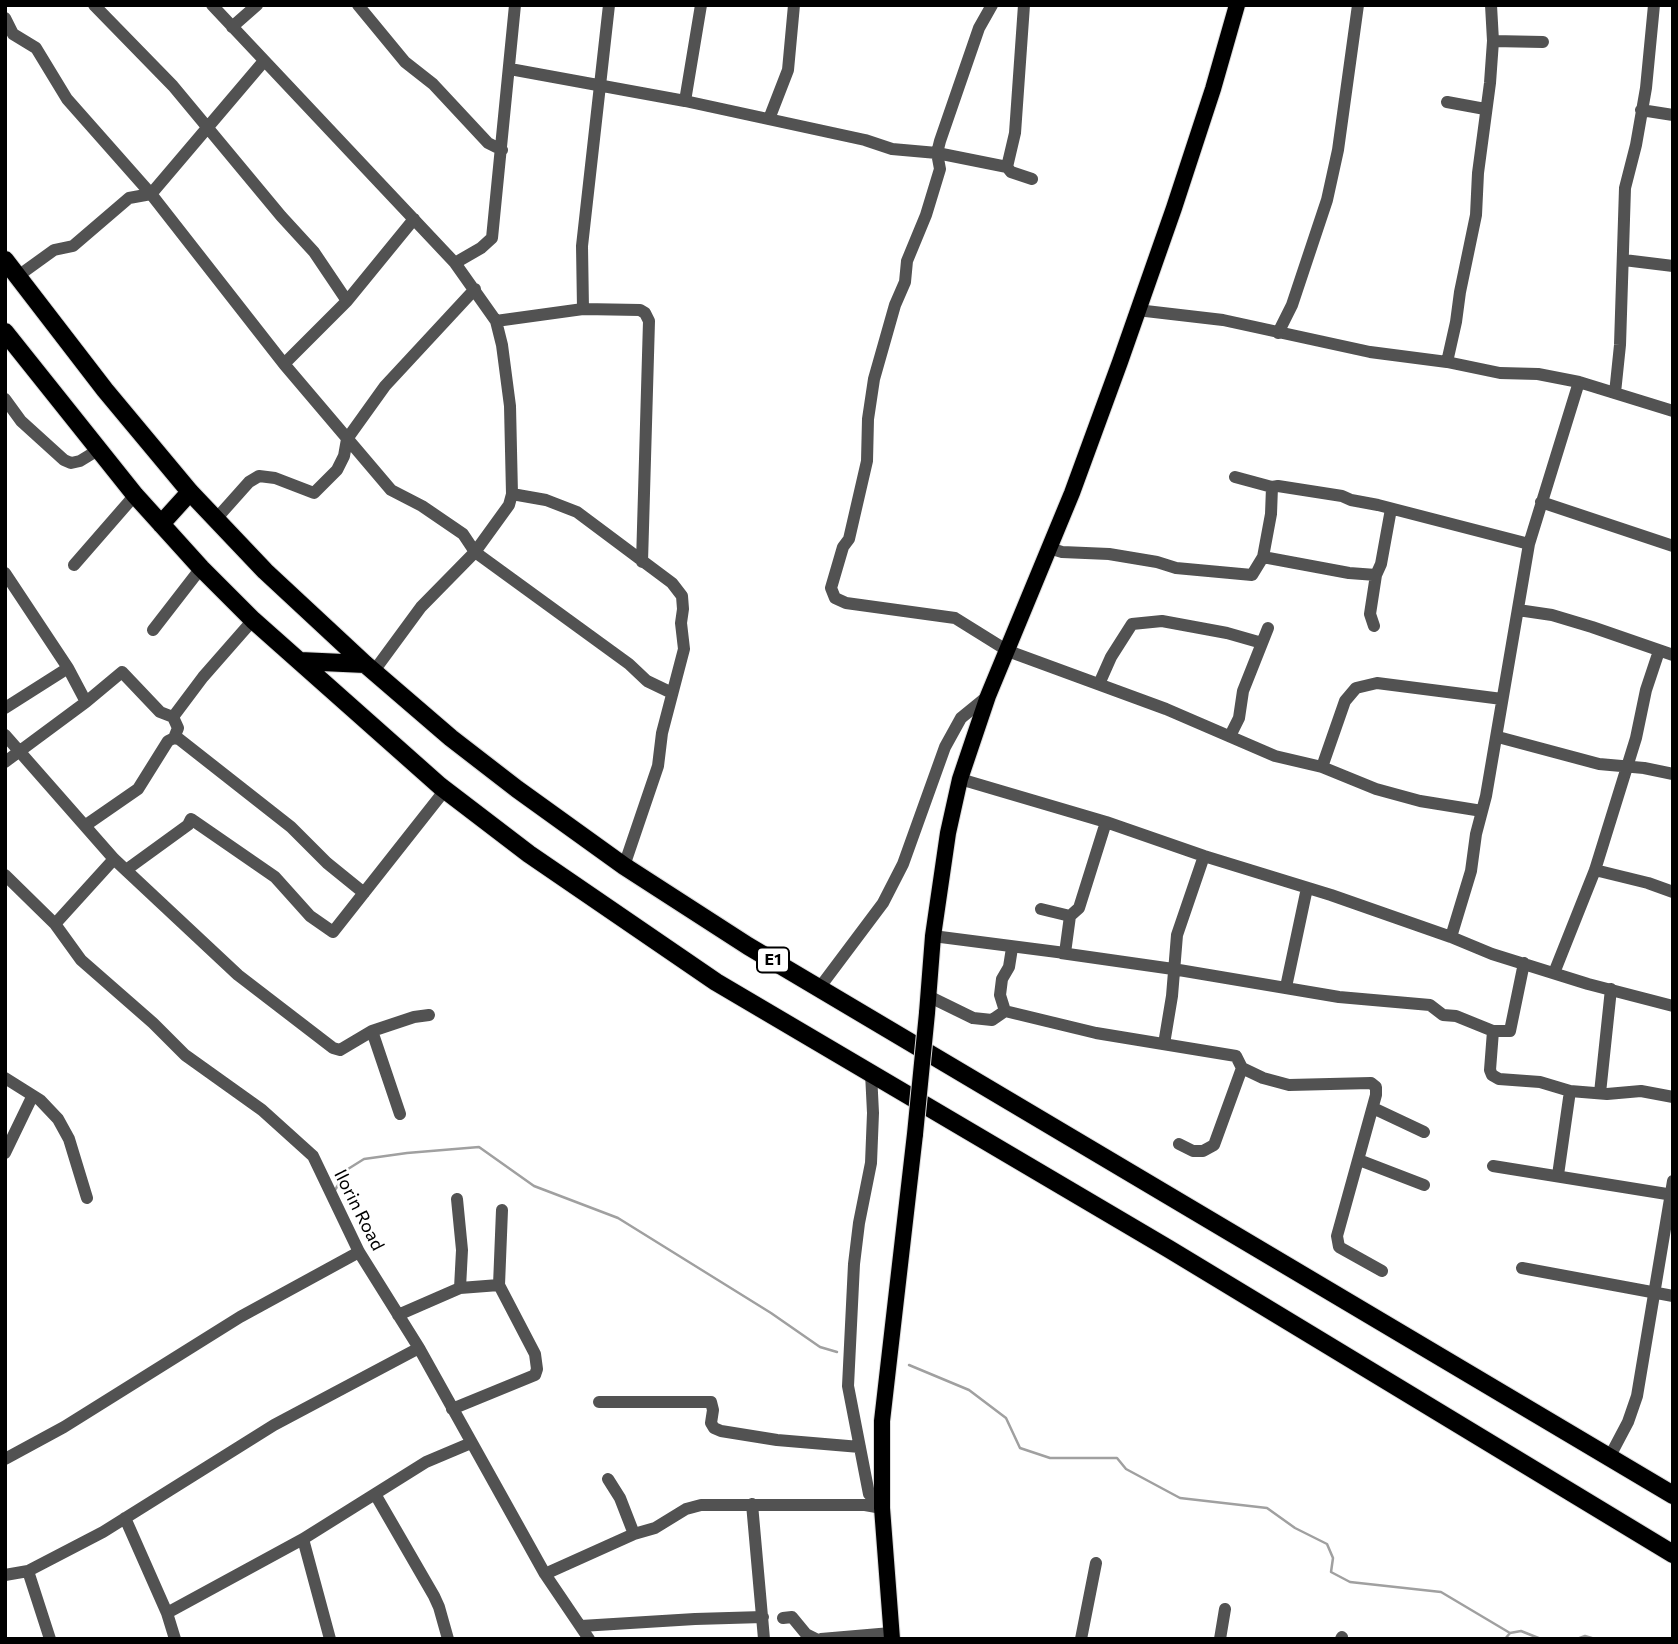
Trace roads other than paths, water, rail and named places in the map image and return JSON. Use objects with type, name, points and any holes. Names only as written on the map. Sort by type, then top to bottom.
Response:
[{"type":"highway","name":"E1","points":[[5,260],[105,390],[190,492],[265,571],[369,667],[517,789],[624,866],[748,946],[1673,1495]]},
{"type":"highway","points":[[5,332],[135,495],[201,568],[253,620],[445,790],[528,854],[716,982],[1169,1249],[1673,1554]]},
{"type":"highway","points":[[161,524],[190,492]]},
{"type":"highway","points":[[300,662],[369,667]]},
{"type":"main road","points":[[891,1636],[882,1508],[883,1408],[915,1134],[933,936],[948,833],[960,779],[988,696],[1086,454],[1174,208],[1237,5]]},
{"type":"street","points":[[94,5],[173,86],[314,252],[346,301]]},
{"type":"street","points":[[212,5],[455,263],[496,321],[502,345],[510,406],[512,494],[509,505],[475,552],[421,607],[369,667]]},
{"type":"street","points":[[232,27],[257,5]]},
{"type":"street","points":[[358,5],[405,62],[433,84],[488,143],[502,150]]},
{"type":"street","points":[[455,263],[481,248],[492,238],[515,5]]},
{"type":"street","points":[[583,309],[582,246],[609,5]]},
{"type":"street","points":[[685,101],[701,5]]},
{"type":"street","points":[[769,119],[788,71],[794,5]]},
{"type":"street","points":[[992,5],[979,28],[937,153],[940,169],[926,215],[907,261],[905,282],[895,304],[874,379],[868,419],[867,461],[849,539],[843,547],[831,588],[835,598],[846,603],[955,618],[1008,651],[1166,709],[1275,756],[1322,768],[1398,795],[1482,811]]},
{"type":"street","points":[[1007,167],[1014,134],[1024,5]]},
{"type":"street","points":[[1278,333],[1292,305],[1327,200],[1340,137],[1358,5]]},
{"type":"street","points":[[1447,362],[1476,215],[1493,41],[1491,5]]},
{"type":"street","points":[[1615,393],[1621,326],[1620,282],[1625,188],[1646,88],[1654,5]]},
{"type":"street","points":[[5,18],[9,34],[36,48],[66,99],[151,194],[284,364],[391,490],[422,506],[463,534],[475,552],[629,664],[647,681],[672,693]]},
{"type":"street","points":[[1493,41],[1543,42]]},
{"type":"street","points":[[18,276],[54,250],[73,246],[129,198],[151,194],[264,61]]},
{"type":"street","points":[[510,69],[685,101],[865,140],[892,149],[937,153],[1007,167],[1012,172],[1032,179]]},
{"type":"street","points":[[1447,102],[1485,109]]},
{"type":"street","points":[[1642,110],[1673,115]]},
{"type":"street","points":[[284,364],[346,301],[414,219]]},
{"type":"street","points":[[1623,260],[1673,266]]},
{"type":"street","points":[[216,519],[249,482],[259,477],[275,478],[314,493],[337,470],[344,456],[347,439],[386,386],[475,289]]},
{"type":"street","points":[[496,321],[583,309],[640,310],[645,313],[649,321],[642,562]]},
{"type":"street","points":[[1137,310],[1223,320],[1370,352],[1447,362],[1500,373],[1538,374],[1579,382],[1673,411]]},
{"type":"street","points":[[1451,937],[1471,872],[1498,737],[1529,544],[1579,382]]},
{"type":"street","points":[[5,399],[21,421],[64,460],[71,463],[80,461],[98,450]]},
{"type":"street","points":[[1235,477],[1272,487],[1342,496],[1529,544]]},
{"type":"street","points":[[1049,548],[1062,552],[1109,554],[1176,568],[1252,575],[1263,557],[1271,514],[1272,487]]},
{"type":"street","points":[[512,494],[546,500],[577,512],[672,583],[682,596],[684,649],[662,733],[658,766],[624,866]]},
{"type":"street","points":[[74,565],[135,495]]},
{"type":"street","points":[[1541,502],[1673,546]]},
{"type":"street","points":[[1374,626],[1370,614],[1391,509]]},
{"type":"street","points":[[1263,557],[1349,573],[1376,575]]},
{"type":"street","points":[[153,630],[201,568]]},
{"type":"street","points":[[5,573],[68,668],[86,702]]},
{"type":"street","points":[[1518,610],[1552,615],[1673,655]]},
{"type":"street","points":[[173,717],[203,677],[253,620]]},
{"type":"street","points":[[1099,684],[1111,657],[1132,624],[1162,621],[1227,633],[1262,643]]},
{"type":"street","points":[[1230,736],[1239,718],[1243,691],[1268,628]]},
{"type":"street","points":[[1553,973],[1595,870],[1636,738],[1646,690],[1660,651]]},
{"type":"street","points":[[5,708],[68,668]]},
{"type":"street","points":[[5,762],[122,673],[160,712],[173,717],[178,728],[174,738],[168,741],[138,789],[86,825]]},
{"type":"street","points":[[1322,768],[1345,701],[1356,688],[1377,683],[1502,699]]},
{"type":"street","points":[[820,988],[888,894],[903,864],[945,747],[961,718],[988,696]]},
{"type":"street","points":[[5,735],[114,859],[238,975],[333,1048],[340,1050],[372,1031],[414,1017],[429,1015]]},
{"type":"street","points":[[1498,737],[1600,764],[1673,774]]},
{"type":"street","points":[[174,738],[179,739],[291,827],[327,863],[364,893]]},
{"type":"street","points":[[960,779],[1106,822],[1307,888],[1451,937],[1492,954],[1673,1006]]},
{"type":"street","points":[[126,870],[188,825],[191,819],[275,877],[310,916],[333,932],[445,790]]},
{"type":"street","points":[[1060,953],[1065,953],[1070,916],[1079,908],[1106,822]]},
{"type":"street","points":[[1164,1044],[1172,996],[1177,934],[1204,856]]},
{"type":"street","points":[[55,924],[114,859]]},
{"type":"street","points":[[1595,870],[1673,892]]},
{"type":"street","name":"Ilorin Road","points":[[5,875],[55,924],[81,960],[185,1055],[262,1110],[306,1148],[317,1164],[359,1252],[419,1348],[545,1574],[589,1639]]},
{"type":"street","points":[[1286,988],[1307,888]]},
{"type":"street","points":[[1041,909],[1070,916]]},
{"type":"street","points":[[933,936],[1173,969],[1339,997],[1430,1005],[1443,1015],[1456,1016],[1493,1031],[1510,1031],[1524,963]]},
{"type":"street","points":[[1005,1011],[1000,995],[1012,948]]},
{"type":"street","points":[[1600,1093],[1611,989]]},
{"type":"street","points":[[929,996],[973,1018],[992,1020],[1005,1011],[1096,1033],[1236,1056],[1242,1068],[1289,1085],[1371,1083],[1376,1087],[1373,1108],[1337,1236],[1339,1247],[1382,1271]]},
{"type":"street","points":[[372,1031],[400,1114]]},
{"type":"street","points":[[1493,1031],[1490,1062],[1492,1075],[1499,1079],[1540,1082],[1570,1091],[1607,1094],[1641,1091],[1673,1097]]},
{"type":"street","points":[[1179,1144],[1193,1151],[1203,1151],[1214,1145],[1242,1068]]},
{"type":"street","points":[[871,1073],[871,1163],[854,1265],[848,1386],[869,1494],[882,1508]]},
{"type":"street","points":[[5,1078],[40,1100],[58,1119],[69,1139],[87,1198]]},
{"type":"street","points":[[1558,1175],[1570,1091]]},
{"type":"street","points":[[5,1153],[32,1097]]},
{"type":"street","points":[[1373,1108],[1424,1132]]},
{"type":"street","points":[[1359,1160],[1424,1185]]},
{"type":"street","points":[[1493,1166],[1672,1195]]},
{"type":"street","points":[[1609,1458],[1628,1422],[1637,1396],[1673,1181]]},
{"type":"street","points":[[457,1199],[463,1250],[460,1288]]},
{"type":"street","points":[[452,1409],[535,1375],[537,1369],[535,1354],[499,1285],[502,1210]]},
{"type":"street","points":[[5,1459],[64,1427],[248,1313],[359,1252]]},
{"type":"street","points":[[1522,1269],[1673,1296]]},
{"type":"street","points":[[398,1315],[460,1288],[499,1285]]},
{"type":"street","points":[[5,1575],[28,1571],[125,1518],[274,1425],[419,1348]]},
{"type":"street","points":[[599,1402],[711,1402],[711,1423],[721,1431],[777,1440],[860,1447]]},
{"type":"street","points":[[167,1613],[303,1539],[426,1462],[471,1443]]},
{"type":"street","points":[[608,1479],[620,1498],[634,1534]]},
{"type":"street","points":[[375,1494],[439,1607],[447,1639]]},
{"type":"street","points":[[752,1504],[764,1639]]},
{"type":"street","points":[[545,1574],[634,1534],[655,1528],[686,1509],[701,1505],[865,1505],[882,1508]]},
{"type":"street","points":[[125,1518],[167,1613],[175,1639]]},
{"type":"street","points":[[303,1539],[330,1639]]},
{"type":"street","points":[[1081,1639],[1096,1563]]},
{"type":"street","points":[[28,1571],[50,1639]]},
{"type":"street","points":[[1220,1639],[1225,1609]]},
{"type":"street","points":[[783,1618],[792,1617],[806,1633],[818,1639],[891,1636]]},
{"type":"street","points":[[581,1626],[682,1619],[762,1618]]},
{"type":"waterway","points":[[335,1190],[348,1169],[364,1159],[479,1147],[534,1186],[618,1218],[771,1313],[820,1347],[837,1352]]},
{"type":"waterway","points":[[909,1365],[969,1390],[1006,1418],[1020,1448],[1050,1458],[1117,1458],[1126,1469],[1180,1498],[1267,1508],[1295,1528],[1327,1544],[1333,1558],[1331,1572],[1350,1582],[1441,1592],[1510,1633]]},
{"type":"waterway","points":[[1505,1639],[1510,1633],[1521,1631],[1541,1639]]},
{"type":"waterway","points":[[1577,1639],[1585,1636],[1595,1639]]}]
